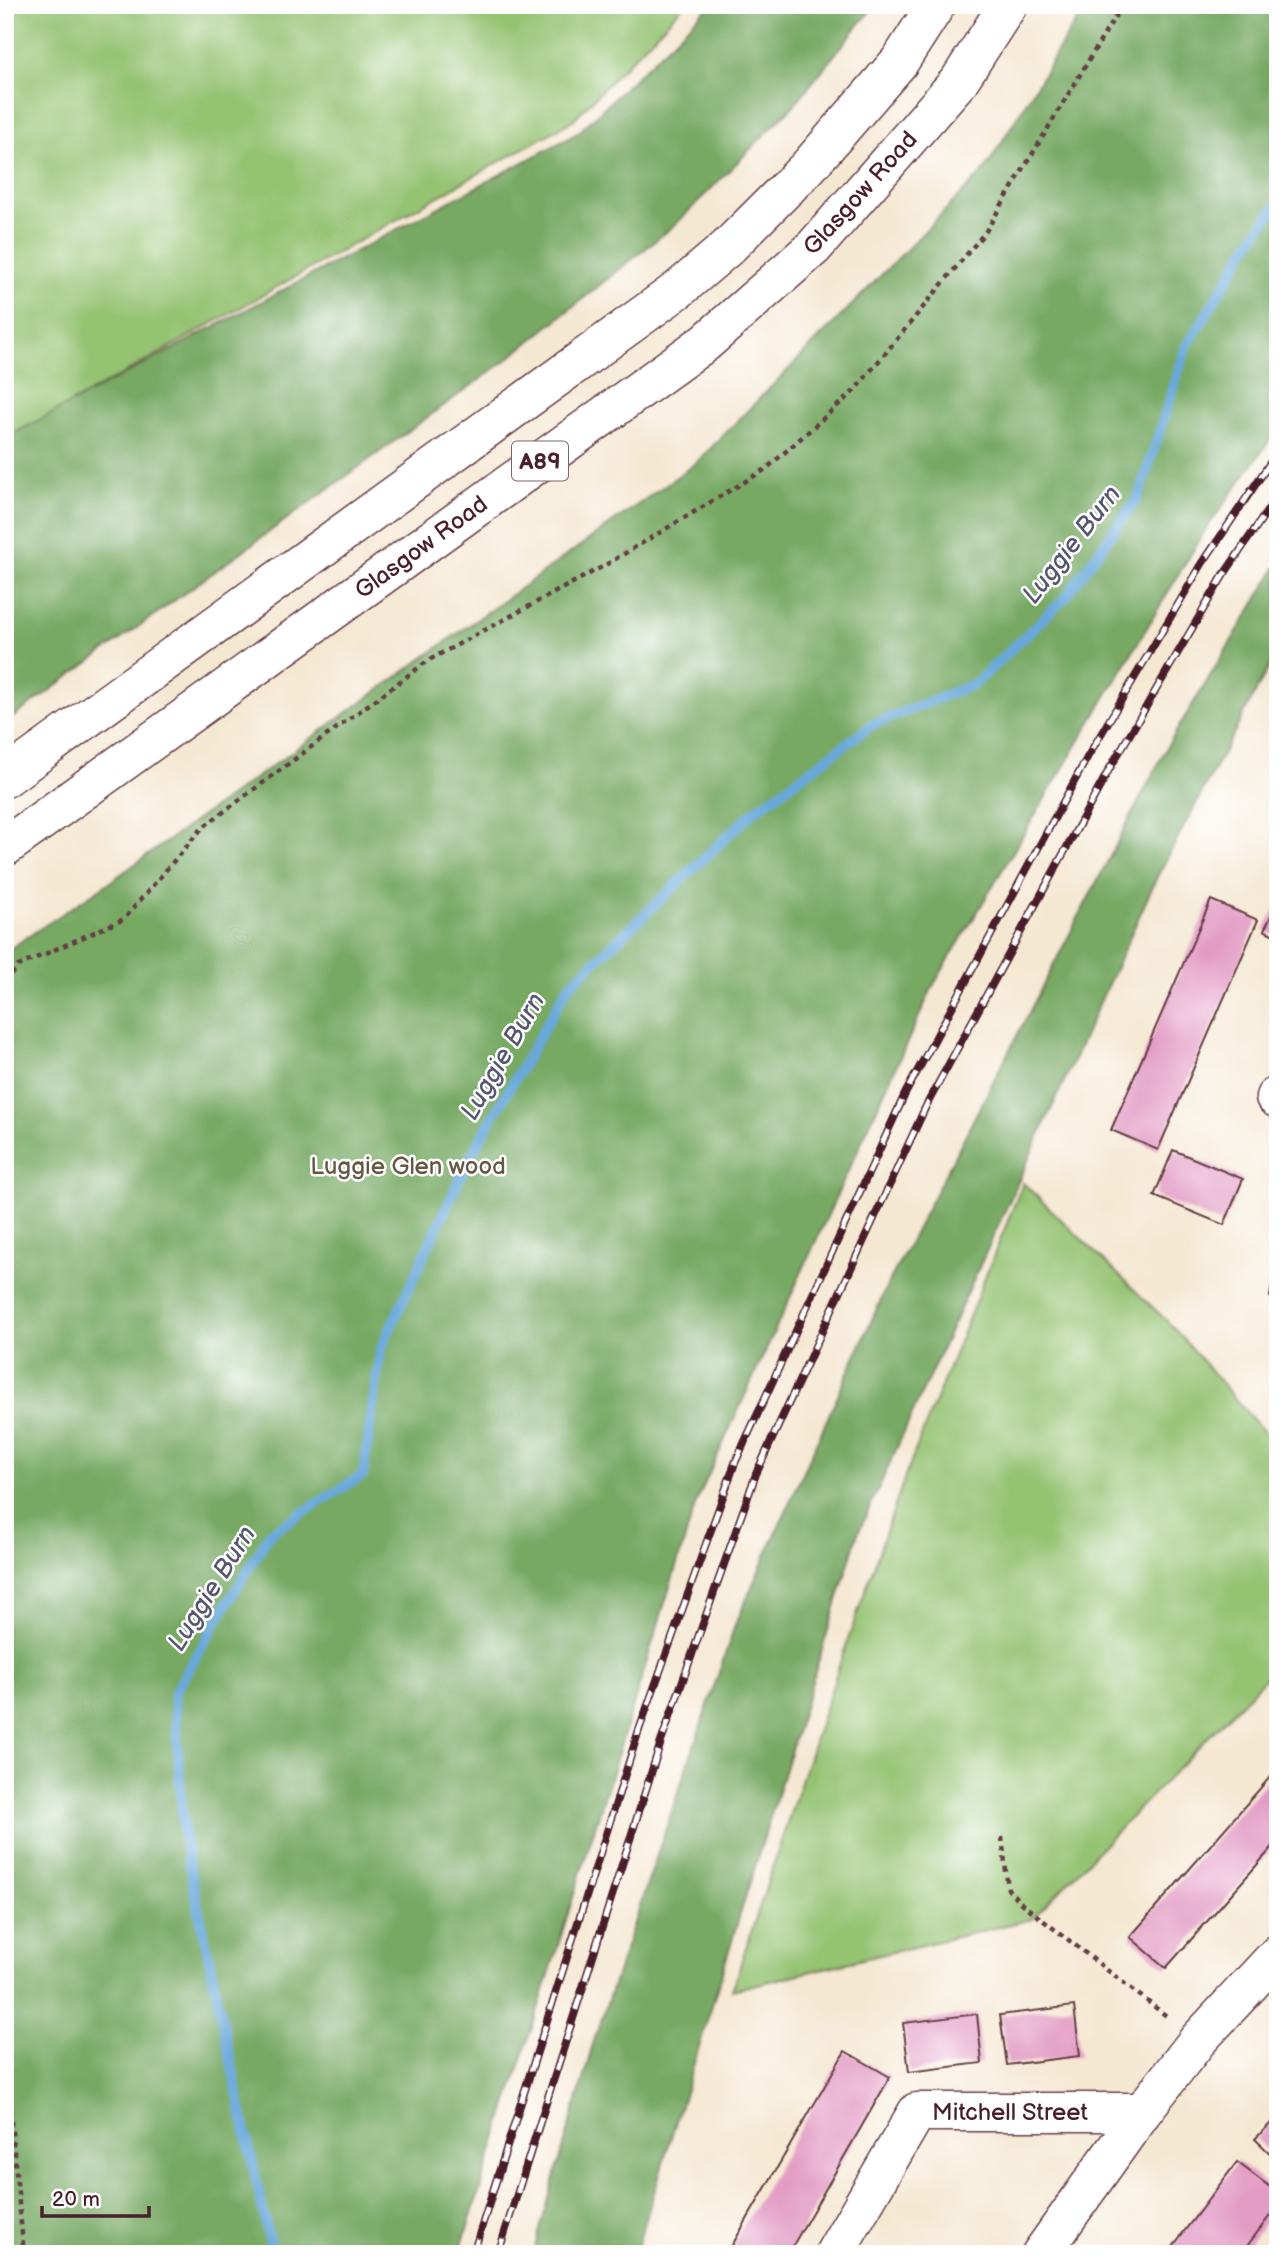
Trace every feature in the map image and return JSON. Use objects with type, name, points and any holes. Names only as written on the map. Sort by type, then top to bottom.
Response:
[{"type":"main road","name":"A89","points":[[5,778],[679,289],[727,248],[807,167],[900,61],[936,5]]},
{"type":"main road","name":"Glasgow Road","points":[[5,847],[706,342],[814,247],[959,81],[1008,5]]},
{"type":"main road","name":"Mitchell Street","points":[[1041,2254],[1142,2112],[1198,2040],[1278,1954]]},
{"type":"main road","name":"Mitchell Street","points":[[834,2254],[917,2112],[1142,2112]]},
{"type":"path","points":[[5,982],[18,966],[124,919],[203,827],[429,660],[602,567],[766,469],[854,391],[986,231],[1122,5]]},
{"type":"path","points":[[1002,1837],[1008,1889],[1015,1897],[1198,2040]]},
{"type":"path","points":[[5,2061],[24,2254]]},
{"type":"green space","points":[[5,5],[684,5],[572,121],[5,440]]},
{"type":"green space","points":[[710,5],[875,5],[794,105],[676,224],[504,362],[5,723],[5,438],[578,133]]},
{"type":"green space","name":"Luggie Glen wood","points":[[1086,5],[1278,5],[1278,429],[1204,532],[933,986],[697,1500],[459,2254],[5,2254],[5,952],[110,882],[696,463],[984,171]]},
{"type":"green space","points":[[1278,565],[1278,650],[1157,877],[858,1533],[635,2254],[533,2254],[594,2041],[736,1622],[887,1286],[1169,743]]},
{"type":"green space","points":[[1023,1183],[1170,1324],[1278,1448],[1278,1665],[1032,1919],[732,1990],[840,1663],[906,1474]]},
{"type":"building","points":[[1211,900],[1258,920],[1158,1150],[1111,1130]]},
{"type":"building","points":[[1278,903],[1278,937],[1264,930]]},
{"type":"building","points":[[1173,1150],[1243,1179],[1224,1225],[1154,1196]]},
{"type":"building","points":[[1278,1257],[1278,1298],[1270,1297]]},
{"type":"building","points":[[1278,1768],[1278,1841],[1166,1968],[1130,1937]]},
{"type":"building","points":[[1074,2006],[1080,2056],[1007,2065],[1000,2015]]},
{"type":"building","points":[[977,2014],[982,2063],[909,2072],[903,2023]]},
{"type":"building","points":[[845,2051],[890,2077],[788,2254],[727,2254]]},
{"type":"building","points":[[1278,2116],[1278,2161],[1255,2139]]},
{"type":"building","points":[[1237,2162],[1278,2193],[1278,2205],[1241,2254],[1167,2254]]},
{"type":"waterway","name":"Luggie Burn","points":[[272,2254],[184,1841],[174,1693],[270,1533],[363,1475],[381,1348],[471,1155],[568,987],[752,813],[872,725],[976,683],[1065,598],[1139,496],[1186,348],[1247,247],[1278,203]]},
{"type":"railway","points":[[473,2254],[639,1730],[735,1463],[905,1094],[1088,756],[1202,564],[1278,451]]},
{"type":"railway","points":[[498,2254],[661,1742],[756,1474],[926,1106],[1110,768],[1223,576],[1278,495]]}]
